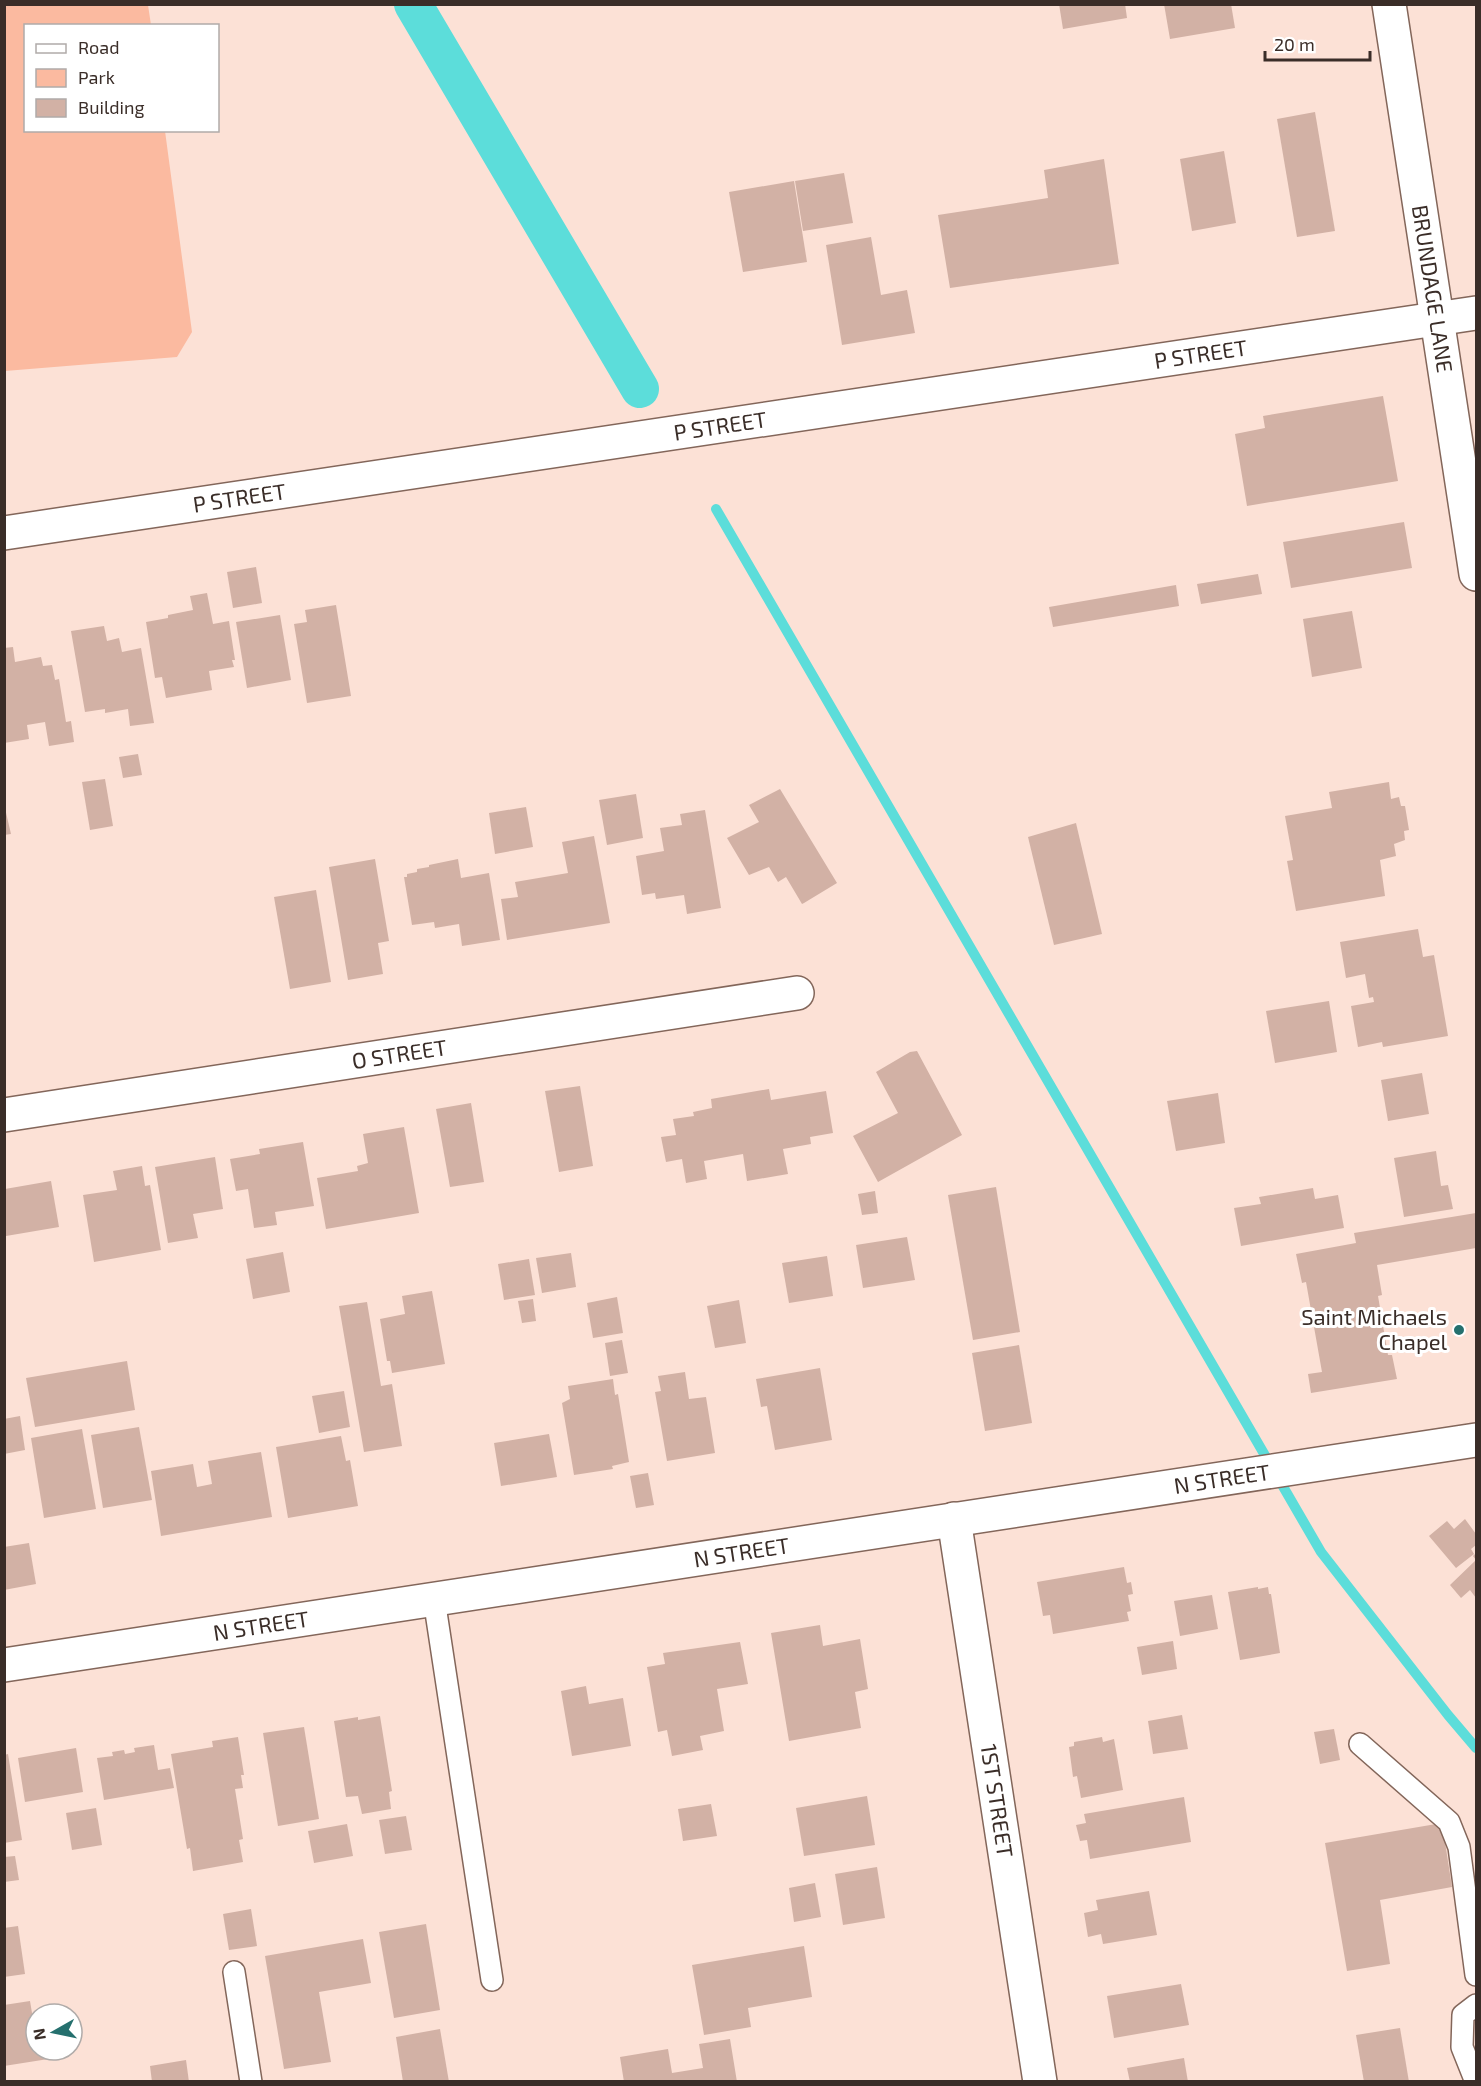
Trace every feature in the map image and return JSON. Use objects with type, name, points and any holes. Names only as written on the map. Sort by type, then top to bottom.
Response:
[{"type":"street","name":"BRUNDAGE LANE","points":[[1389,4],[1476,574]]},
{"type":"street","name":"P STREET","points":[[4,533],[1476,314]]},
{"type":"street","name":"O STREET","points":[[4,1115],[796,993]]},
{"type":"street","name":"N STREET","points":[[4,1665],[1476,1440]]},
{"type":"street","name":"1ST STREET","points":[[954,1519],[1040,2082]]},
{"type":"lane","points":[[434,1599],[492,1980]]},
{"type":"lane","points":[[1360,1744],[1449,1822],[1458,1847],[1476,1975]]},
{"type":"lane","points":[[234,1972],[252,2082]]},
{"type":"lane","points":[[1476,2005],[1463,2015],[1462,2047],[1476,2082]]},
{"type":"green space","points":[[5,4],[148,5],[151,24],[24,24],[24,132],[165,132],[192,332],[177,357],[5,371]]},
{"type":"building","points":[[1059,4],[1125,4],[1127,18],[1063,29]]},
{"type":"building","points":[[1164,4],[1231,4],[1235,28],[1170,39]]},
{"type":"building","points":[[1315,112],[1335,231],[1297,237],[1277,119]]},
{"type":"building","points":[[1224,151],[1236,223],[1192,231],[1180,159]]},
{"type":"building","points":[[1104,159],[1119,264],[950,288],[938,215],[1048,198],[1044,170]]},
{"type":"building","points":[[844,173],[853,223],[803,231],[795,181]]},
{"type":"building","points":[[794,181],[807,262],[743,272],[729,192]]},
{"type":"building","points":[[871,237],[881,295],[907,290],[915,333],[842,345],[826,245]]},
{"type":"building","points":[[1383,396],[1398,481],[1247,506],[1235,434],[1265,428],[1263,416]]},
{"type":"building","points":[[1404,522],[1412,568],[1291,588],[1283,542]]},
{"type":"building","points":[[256,567],[262,603],[233,608],[227,572]]},
{"type":"building","points":[[1258,574],[1262,594],[1201,604],[1197,584]]},
{"type":"building","points":[[1176,585],[1179,606],[1053,627],[1049,607]]},
{"type":"building","points":[[207,593],[213,624],[229,621],[234,667],[209,671],[212,690],[166,698],[162,677],[155,678],[146,622],[193,610],[190,596]]},
{"type":"building","points":[[336,605],[351,696],[307,703],[294,624],[307,622],[305,610]]},
{"type":"building","points":[[1352,611],[1362,668],[1312,677],[1303,619]]},
{"type":"building","points":[[280,615],[291,680],[247,688],[236,622]]},
{"type":"building","points":[[104,626],[107,641],[119,638],[122,652],[141,648],[154,723],[130,726],[128,709],[105,713],[105,709],[85,712],[71,631]]},
{"type":"building","points":[[13,647],[15,662],[41,657],[43,666],[52,665],[55,680],[59,679],[66,722],[71,721],[74,742],[49,746],[45,722],[27,725],[29,739],[4,743],[4,648]]},
{"type":"building","points":[[138,754],[142,775],[123,778],[119,757]]},
{"type":"building","points":[[105,779],[113,826],[90,830],[82,782]]},
{"type":"building","points":[[1389,782],[1391,799],[1399,797],[1401,806],[1405,806],[1409,830],[1404,831],[1405,840],[1394,844],[1396,856],[1380,860],[1385,896],[1296,911],[1287,861],[1293,860],[1285,816],[1332,808],[1329,792]]},
{"type":"building","points":[[780,789],[837,883],[802,904],[786,877],[778,882],[769,867],[749,875],[727,838],[759,822],[749,805]]},
{"type":"building","points":[[636,794],[643,838],[607,845],[599,800]]},
{"type":"building","points":[[4,804],[11,834],[4,835]]},
{"type":"building","points":[[526,807],[533,847],[495,854],[489,813]]},
{"type":"building","points":[[705,810],[721,908],[687,914],[684,895],[656,899],[655,893],[642,895],[636,856],[664,851],[660,828],[682,825],[680,814]]},
{"type":"building","points":[[1076,823],[1102,934],[1054,945],[1028,837]]},
{"type":"building","points":[[594,836],[610,923],[507,940],[501,899],[518,897],[515,882],[568,873],[562,842]]},
{"type":"building","points":[[375,859],[389,941],[378,943],[383,974],[348,980],[329,867]]},
{"type":"building","points":[[458,859],[461,878],[489,873],[500,940],[462,946],[459,924],[435,928],[434,922],[412,925],[404,877],[417,872],[417,869],[429,867],[429,865]]},
{"type":"building","points":[[316,890],[331,982],[290,989],[274,897]]},
{"type":"building","points":[[1418,929],[1423,957],[1434,955],[1448,1036],[1383,1047],[1382,1042],[1358,1047],[1351,1006],[1374,1002],[1373,997],[1369,998],[1365,974],[1346,978],[1340,942]]},
{"type":"building","points":[[1329,1001],[1337,1052],[1275,1063],[1266,1011]]},
{"type":"building","points":[[917,1051],[962,1135],[878,1182],[853,1136],[898,1113],[876,1072],[910,1052]]},
{"type":"building","points":[[1422,1073],[1429,1114],[1388,1121],[1381,1080]]},
{"type":"building","points":[[580,1086],[593,1166],[559,1172],[545,1091]]},
{"type":"building","points":[[769,1089],[771,1100],[826,1091],[833,1133],[810,1137],[811,1144],[783,1149],[788,1174],[747,1181],[743,1154],[704,1161],[707,1179],[686,1183],[682,1159],[666,1162],[661,1137],[676,1135],[673,1119],[694,1116],[693,1112],[712,1108],[711,1099]]},
{"type":"building","points":[[1218,1093],[1225,1143],[1176,1151],[1167,1101]]},
{"type":"building","points":[[471,1103],[484,1182],[450,1187],[436,1109]]},
{"type":"building","points":[[404,1127],[419,1213],[326,1229],[317,1178],[358,1171],[357,1166],[368,1163],[363,1134]]},
{"type":"building","points":[[303,1142],[314,1206],[275,1212],[277,1225],[254,1228],[248,1189],[236,1191],[230,1159],[260,1154],[259,1149]]},
{"type":"building","points":[[1436,1151],[1441,1186],[1448,1185],[1453,1209],[1404,1217],[1394,1158]]},
{"type":"building","points":[[215,1157],[223,1209],[193,1214],[198,1238],[168,1243],[155,1167]]},
{"type":"building","points":[[142,1166],[145,1186],[150,1185],[161,1250],[94,1262],[83,1195],[117,1190],[113,1171]]},
{"type":"building","points":[[51,1181],[59,1227],[6,1236],[5,1189]]},
{"type":"building","points":[[996,1187],[1020,1332],[973,1340],[948,1195]]},
{"type":"building","points":[[1313,1188],[1315,1199],[1338,1195],[1344,1228],[1241,1246],[1234,1208],[1261,1204],[1259,1197]]},
{"type":"building","points":[[875,1191],[878,1213],[862,1215],[858,1194]]},
{"type":"building","points":[[1476,1213],[1476,1248],[1377,1265],[1382,1295],[1378,1296],[1388,1355],[1392,1355],[1397,1379],[1311,1393],[1308,1374],[1322,1372],[1306,1282],[1302,1283],[1296,1254],[1356,1243],[1354,1233]]},
{"type":"building","points":[[907,1237],[915,1280],[863,1288],[856,1245]]},
{"type":"building","points":[[283,1252],[290,1292],[253,1299],[246,1259]]},
{"type":"building","points":[[571,1253],[576,1287],[542,1293],[536,1258]]},
{"type":"building","points":[[827,1256],[833,1296],[789,1303],[782,1263]]},
{"type":"building","points":[[529,1259],[535,1295],[504,1300],[498,1264]]},
{"type":"building","points":[[432,1291],[445,1364],[392,1373],[390,1361],[387,1361],[380,1319],[405,1314],[402,1296]]},
{"type":"building","points":[[617,1297],[623,1333],[593,1338],[587,1303]]},
{"type":"building","points":[[533,1299],[536,1321],[522,1323],[518,1301]]},
{"type":"building","points":[[739,1300],[746,1343],[715,1348],[707,1306]]},
{"type":"building","points":[[367,1302],[381,1386],[392,1384],[402,1446],[364,1452],[339,1306]]},
{"type":"building","points":[[622,1340],[628,1373],[610,1376],[605,1343]]},
{"type":"building","points":[[1019,1345],[1032,1423],[985,1431],[972,1353]]},
{"type":"building","points":[[127,1361],[135,1410],[35,1427],[26,1378]]},
{"type":"building","points":[[820,1368],[832,1440],[775,1450],[767,1406],[761,1407],[756,1379]]},
{"type":"building","points":[[685,1372],[689,1399],[706,1397],[715,1453],[667,1461],[655,1392],[661,1391],[658,1376]]},
{"type":"building","points":[[613,1379],[615,1395],[618,1394],[629,1462],[612,1466],[613,1469],[574,1475],[562,1403],[570,1399],[568,1386]]},
{"type":"building","points":[[344,1391],[350,1427],[319,1433],[312,1396]]},
{"type":"building","points":[[20,1416],[25,1450],[4,1454],[4,1419]]},
{"type":"building","points":[[139,1427],[152,1500],[103,1508],[91,1435]]},
{"type":"building","points":[[82,1429],[96,1509],[44,1518],[31,1438]]},
{"type":"building","points":[[549,1434],[557,1477],[501,1486],[494,1443]]},
{"type":"building","points":[[341,1436],[346,1461],[350,1460],[358,1506],[288,1518],[276,1447]]},
{"type":"building","points":[[261,1452],[272,1517],[161,1536],[151,1471],[193,1464],[197,1487],[212,1484],[208,1461]]},
{"type":"building","points":[[648,1473],[654,1505],[636,1508],[630,1476]]},
{"type":"building","points":[[1465,1519],[1476,1534],[1476,1545],[1471,1549],[1474,1554],[1456,1568],[1429,1536],[1447,1521],[1454,1529]]},
{"type":"building","points":[[29,1543],[36,1584],[4,1590],[4,1547]]},
{"type":"building","points":[[1476,1560],[1476,1598],[1470,1590],[1461,1598],[1450,1585]]},
{"type":"building","points":[[1124,1567],[1127,1583],[1131,1582],[1133,1594],[1128,1595],[1131,1611],[1127,1612],[1129,1621],[1053,1634],[1050,1615],[1043,1616],[1037,1582]]},
{"type":"building","points":[[1258,1587],[1258,1589],[1268,1587],[1269,1594],[1271,1594],[1280,1653],[1240,1660],[1228,1592]]},
{"type":"building","points":[[1212,1595],[1218,1629],[1180,1636],[1174,1601]]},
{"type":"building","points":[[820,1625],[823,1646],[860,1639],[868,1689],[855,1692],[861,1728],[789,1741],[771,1633]]},
{"type":"building","points":[[1173,1641],[1177,1669],[1142,1675],[1137,1647]]},
{"type":"building","points":[[740,1642],[748,1684],[717,1689],[724,1731],[700,1736],[703,1750],[672,1756],[667,1730],[658,1732],[647,1667],[665,1664],[663,1653]]},
{"type":"building","points":[[586,1686],[589,1704],[623,1698],[631,1746],[572,1756],[561,1691]]},
{"type":"building","points":[[1182,1715],[1188,1749],[1153,1754],[1148,1721]]},
{"type":"building","points":[[380,1716],[392,1791],[389,1792],[391,1809],[362,1814],[358,1796],[346,1797],[334,1721]]},
{"type":"building","points":[[304,1727],[319,1819],[278,1826],[263,1733]]},
{"type":"building","points":[[1334,1729],[1340,1760],[1320,1764],[1314,1732]]},
{"type":"building","points":[[238,1737],[244,1775],[241,1775],[243,1788],[235,1789],[243,1839],[239,1840],[243,1862],[193,1871],[190,1848],[187,1849],[171,1754],[213,1747],[212,1741]]},
{"type":"building","points":[[1102,1737],[1103,1742],[1114,1739],[1123,1790],[1081,1798],[1077,1776],[1073,1777],[1069,1747],[1074,1746],[1074,1742]]},
{"type":"building","points":[[154,1745],[158,1770],[170,1768],[174,1788],[104,1800],[97,1758],[113,1756],[112,1752],[124,1750],[125,1754],[135,1752],[134,1748]]},
{"type":"building","points":[[76,1748],[83,1792],[25,1802],[18,1758]]},
{"type":"building","points":[[8,1754],[22,1840],[4,1843],[4,1755]]},
{"type":"building","points":[[867,1796],[875,1845],[804,1856],[796,1808]]},
{"type":"building","points":[[1184,1797],[1191,1842],[1090,1859],[1087,1840],[1080,1841],[1076,1825],[1086,1823],[1084,1814]]},
{"type":"building","points":[[711,1804],[717,1836],[683,1841],[678,1809]]},
{"type":"building","points":[[96,1808],[102,1845],[72,1850],[66,1813]]},
{"type":"building","points":[[406,1816],[412,1850],[385,1854],[379,1820]]},
{"type":"building","points":[[1442,1823],[1452,1887],[1380,1900],[1390,1964],[1347,1971],[1325,1843]]},
{"type":"building","points":[[347,1824],[353,1856],[314,1863],[308,1831]]},
{"type":"building","points":[[15,1856],[19,1880],[4,1882],[4,1857]]},
{"type":"building","points":[[877,1867],[885,1918],[843,1925],[835,1874]]},
{"type":"building","points":[[815,1883],[821,1917],[794,1922],[789,1888]]},
{"type":"building","points":[[1149,1891],[1157,1935],[1103,1944],[1101,1934],[1088,1937],[1084,1913],[1098,1910],[1096,1900]]},
{"type":"building","points":[[251,1909],[257,1946],[229,1950],[223,1914]]},
{"type":"building","points":[[426,1924],[440,2010],[394,2018],[379,1932]]},
{"type":"building","points":[[18,1926],[25,1974],[4,1977],[4,1928]]},
{"type":"building","points":[[363,1939],[371,1983],[319,1992],[331,2062],[284,2069],[265,1956]]},
{"type":"building","points":[[804,1946],[812,1997],[748,2008],[751,2027],[704,2035],[692,1965]]},
{"type":"building","points":[[1181,1984],[1189,2025],[1114,2038],[1107,1996]]},
{"type":"building","points":[[30,2001],[24,2002],[24,2062],[29,2062],[4,2066],[4,2005]]},
{"type":"building","points":[[1400,2028],[1409,2082],[1364,2082],[1356,2035]]},
{"type":"building","points":[[440,2029],[449,2082],[403,2082],[396,2037]]},
{"type":"building","points":[[730,2039],[737,2082],[624,2082],[620,2057],[668,2049],[672,2073],[703,2068],[699,2044]]},
{"type":"building","points":[[1184,2058],[1188,2082],[1130,2082],[1127,2068]]},
{"type":"building","points":[[186,2060],[189,2082],[152,2082],[150,2066]]},
{"type":"waterway","points":[[413,4],[640,389]]},
{"type":"waterway","points":[[716,509],[1321,1552],[1476,1748]]},
{"type":"place","name":"Saint Michaels Chapel","points":[[1459,1330]]}]
